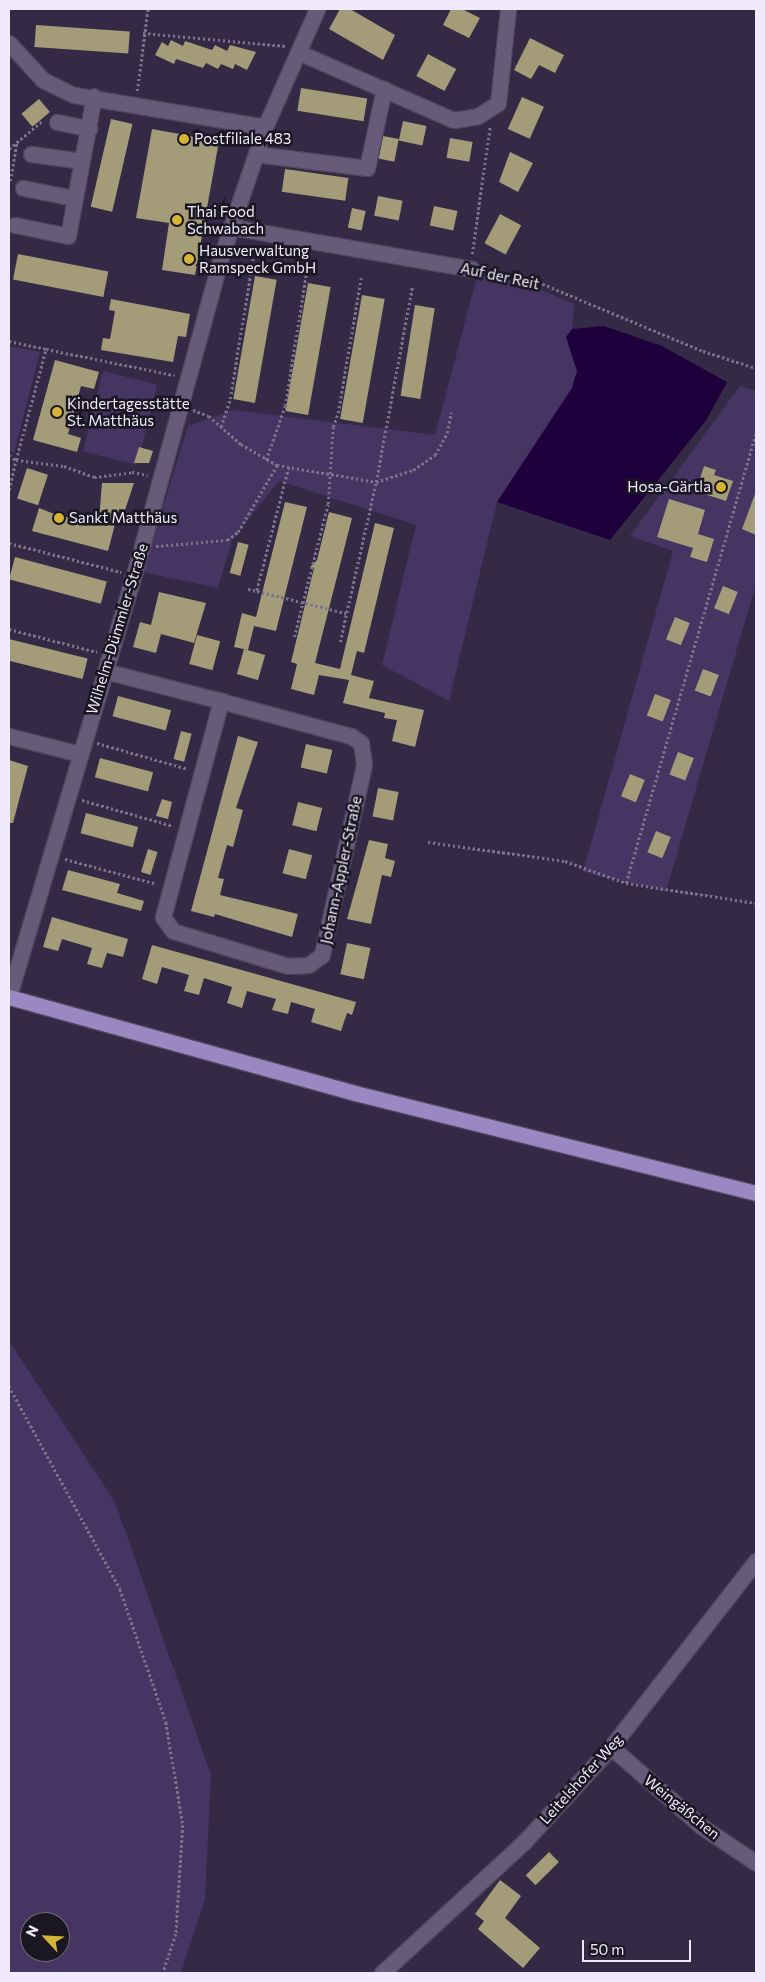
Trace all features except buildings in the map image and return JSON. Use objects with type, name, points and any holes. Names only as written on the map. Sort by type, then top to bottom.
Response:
[{"type":"main road","points":[[9,996],[355,1093],[756,1193]]},
{"type":"street","name":"Wilhelm-Dümmler-Straße","points":[[9,996],[52,856],[82,746],[162,478],[187,377],[231,227],[265,127],[317,9]]},
{"type":"street","points":[[299,49],[454,120],[478,116],[498,103],[508,9]]},
{"type":"street","points":[[11,52],[43,80],[74,95],[94,96],[136,103],[265,127]]},
{"type":"street","points":[[256,154],[367,168],[384,89]]},
{"type":"street","points":[[15,225],[68,236],[94,96]]},
{"type":"street","points":[[57,122],[89,128]]},
{"type":"street","points":[[31,154],[82,161]]},
{"type":"street","points":[[16,187],[74,198]]},
{"type":"street","name":"Auf der Reit","points":[[231,227],[471,269]]},
{"type":"street","name":"Johann-Appler-Straße","points":[[105,671],[221,701],[352,736],[361,744],[364,765],[322,955],[308,965],[288,966],[173,931],[163,917],[188,830],[221,701]]},
{"type":"street","points":[[9,736],[82,746]]},
{"type":"street","name":"Leitelshofer Weg","points":[[382,1973],[524,1842],[611,1747],[756,1561]]},
{"type":"street","name":"Weingäßchen","points":[[611,1747],[701,1826],[756,1863]]},
{"type":"path","points":[[136,103],[143,33],[148,9]]},
{"type":"path","points":[[143,33],[299,49]]},
{"type":"path","points":[[471,269],[487,134],[498,103]]},
{"type":"path","points":[[16,187],[18,141]]},
{"type":"path","points":[[221,427],[230,399],[253,259]]},
{"type":"path","points":[[266,460],[285,406],[307,268]]},
{"type":"path","name":"Auf der Reit","points":[[471,269],[538,282],[703,351],[756,368]]},
{"type":"path","points":[[294,637],[328,504],[333,427],[361,278]]},
{"type":"path","points":[[340,642],[376,482],[412,287]]},
{"type":"path","points":[[9,341],[187,377]]},
{"type":"path","points":[[9,490],[46,349]]},
{"type":"path","points":[[180,405],[209,416],[266,460],[277,465],[376,482],[413,470],[435,455],[447,433],[451,412]]},
{"type":"path","points":[[626,883],[756,433]]},
{"type":"path","points":[[9,455],[16,460],[64,466],[94,477],[132,472],[162,478]]},
{"type":"path","points":[[142,546],[227,540],[238,532],[277,465]]},
{"type":"path","points":[[257,591],[289,467]]},
{"type":"path","points":[[9,543],[133,576]]},
{"type":"path","points":[[248,589],[346,613]]},
{"type":"path","points":[[9,629],[109,655]]},
{"type":"path","points":[[82,746],[203,774]]},
{"type":"path","points":[[68,796],[188,830]]},
{"type":"path","points":[[428,842],[565,861],[626,883],[756,903]]},
{"type":"path","points":[[52,856],[172,888]]},
{"type":"path","points":[[9,1386],[120,1590],[166,1722],[183,1825],[176,1934],[163,1973]]},
{"type":"shaded area","points":[[478,273],[535,287],[574,304],[572,329],[566,337],[577,371],[572,388],[497,502],[449,701],[382,665],[416,525],[279,481],[232,540],[218,588],[143,572],[188,426],[233,410],[435,435]]},
{"type":"shaded area","points":[[604,326],[662,346],[727,382],[707,419],[610,540],[497,502],[572,388],[577,371],[566,337],[572,329]]},
{"type":"shaded area","points":[[9,346],[40,352],[14,453],[9,450]]},
{"type":"shaded area","points":[[103,371],[157,385],[137,465],[83,452]]},
{"type":"shaded area","points":[[740,386],[756,391],[756,584],[666,891],[583,872],[673,551],[630,536]]},
{"type":"shaded area","points":[[9,1341],[115,1502],[211,1775],[205,1899],[181,1973],[9,1973]]},
{"type":"place","name":"Postfiliale 483","points":[[184,139]]},
{"type":"place","name":"Thai Food Schwabach","points":[[177,220]]},
{"type":"place","name":"Hausverwaltung Ramspeck GmbH","points":[[189,259]]},
{"type":"place","name":"Kindertagesstätte St. Matthäus","points":[[57,412]]},
{"type":"place","name":"Hosa-Gärtla","points":[[721,487]]},
{"type":"place","name":"Sankt Matthäus","points":[[59,518]]}]
